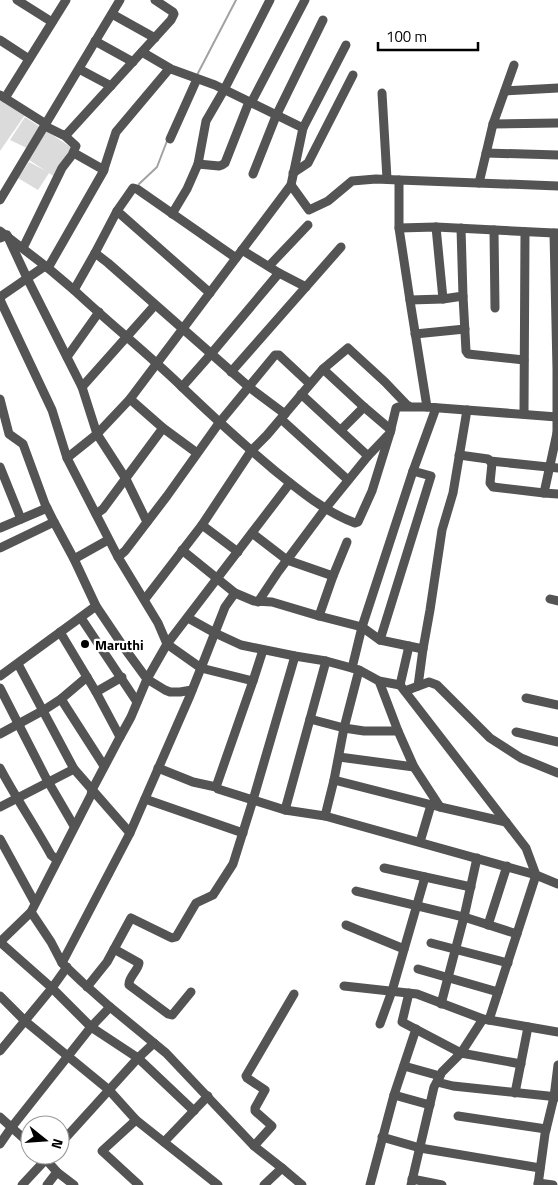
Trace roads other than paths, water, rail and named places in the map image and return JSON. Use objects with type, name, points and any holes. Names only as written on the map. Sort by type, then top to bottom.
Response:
[{"type":"street","points":[[17,0],[52,22]]},
{"type":"street","points":[[23,248],[62,168],[74,153],[76,146],[64,135],[45,125],[3,97],[66,0]]},
{"type":"street","points":[[0,200],[120,0]]},
{"type":"street","points":[[64,135],[67,134],[171,20],[173,12],[155,0]]},
{"type":"street","points":[[172,214],[187,189],[198,164],[206,121],[270,0]]},
{"type":"street","points":[[198,164],[219,166],[225,163],[250,103],[305,0]]},
{"type":"street","points":[[112,14],[155,38]]},
{"type":"street","points":[[253,174],[276,116],[323,20]]},
{"type":"street","points":[[0,40],[29,59]]},
{"type":"street","points":[[96,41],[133,62]]},
{"type":"street","points":[[67,458],[97,434],[130,399],[291,185],[303,128],[346,44]]},
{"type":"street","points":[[142,52],[169,69],[215,85],[303,128]]},
{"type":"street","points":[[479,183],[493,124],[514,65]]},
{"type":"street","points":[[79,69],[111,86]]},
{"type":"street","points":[[169,69],[116,132],[104,170],[47,267],[0,297],[52,410],[67,458],[108,540],[145,599],[167,644],[200,668],[253,681]]},
{"type":"street","points":[[293,173],[308,163],[353,76]]},
{"type":"street","points":[[170,139],[197,79]]},
{"type":"street","points":[[505,91],[558,88]]},
{"type":"street","points":[[382,93],[387,179]]},
{"type":"street","points":[[493,124],[558,123]]},
{"type":"street","points":[[74,153],[104,170]]},
{"type":"street","points":[[486,153],[558,155]]},
{"type":"street","points":[[291,185],[309,210],[328,201],[352,181],[387,179],[558,186]]},
{"type":"street","points":[[326,816],[356,669],[362,627],[413,471],[431,408],[415,334],[399,228],[400,180]]},
{"type":"street","points":[[74,290],[118,211],[132,189],[135,188],[236,258]]},
{"type":"street","points":[[118,211],[210,293]]},
{"type":"street","points":[[269,266],[308,225]]},
{"type":"street","points":[[399,228],[436,227],[556,233],[558,433],[554,467],[544,493]]},
{"type":"street","points":[[436,227],[442,299]]},
{"type":"street","points":[[461,228],[466,351],[468,354],[524,360]]},
{"type":"street","points":[[494,230],[496,308]]},
{"type":"street","points":[[524,414],[525,232]]},
{"type":"street","points":[[2,235],[23,248],[74,290],[126,338],[158,363],[219,423],[251,451],[325,509],[352,523],[357,523],[370,496],[396,408],[467,410],[557,417]]},
{"type":"street","points":[[2,235],[27,278],[82,388],[97,434],[126,480],[147,522]]},
{"type":"street","points":[[231,372],[341,247]]},
{"type":"street","points":[[242,250],[306,287]]},
{"type":"street","points":[[95,253],[283,416],[348,480]]},
{"type":"street","points":[[182,387],[279,272]]},
{"type":"street","points":[[410,300],[463,296]]},
{"type":"street","points":[[82,388],[155,305]]},
{"type":"street","points":[[67,357],[99,312]]},
{"type":"street","points":[[415,334],[465,329]]},
{"type":"street","points":[[145,599],[202,525],[251,451],[323,370],[348,348],[409,407]]},
{"type":"street","points":[[118,557],[125,552],[219,423],[276,354],[280,355],[310,384]]},
{"type":"street","points":[[323,370],[390,431]]},
{"type":"street","points":[[301,394],[368,456]]},
{"type":"street","points":[[130,399],[163,428],[197,453]]},
{"type":"street","points":[[0,403],[9,434],[24,444],[47,508],[96,606],[147,679],[170,692],[192,690]]},
{"type":"street","points":[[341,430],[364,407]]},
{"type":"street","points":[[418,686],[442,530],[453,493],[467,410]]},
{"type":"street","points":[[96,514],[103,510],[163,428]]},
{"type":"street","points":[[258,602],[325,509],[390,431]]},
{"type":"street","points":[[0,438],[9,434]]},
{"type":"street","points":[[459,455],[488,459],[490,461],[554,467]]},
{"type":"street","points":[[490,461],[492,463],[490,483],[493,487],[558,494]]},
{"type":"street","points":[[0,467],[21,519]]},
{"type":"street","points":[[380,640],[431,476],[413,471]]},
{"type":"street","points":[[194,1111],[138,1058],[91,1027],[52,988],[0,942],[31,912],[104,766],[131,717],[147,679],[167,644],[290,483]]},
{"type":"street","points":[[0,527],[47,508]]},
{"type":"street","points":[[0,548],[54,522]]},
{"type":"street","points":[[202,525],[238,552]]},
{"type":"street","points":[[252,534],[287,560],[333,576]]},
{"type":"street","points":[[74,560],[108,540]]},
{"type":"street","points":[[320,616],[347,542]]},
{"type":"street","points":[[182,550],[235,593],[258,602],[272,602],[362,627],[380,640],[423,649]]},
{"type":"street","points":[[0,1051],[52,988],[64,965],[130,833],[192,690],[225,607],[235,593]]},
{"type":"street","points":[[0,676],[96,606]]},
{"type":"street","points":[[81,618],[137,702]]},
{"type":"street","points":[[188,618],[241,645],[326,661],[356,669],[403,688],[430,682],[437,685],[490,738],[514,754],[558,773]]},
{"type":"street","points":[[60,632],[120,737]]},
{"type":"street","points":[[409,646],[403,688],[526,848],[536,874],[508,963],[486,1020],[461,1053],[442,1072],[434,1087],[411,1182],[442,1185]]},
{"type":"street","points":[[216,787],[262,650]]},
{"type":"street","points":[[87,987],[106,962],[131,918],[172,938],[176,938],[197,902],[213,895],[229,872],[254,800],[296,656]]},
{"type":"street","points":[[285,810],[326,661]]},
{"type":"street","points":[[18,664],[74,769],[130,833]]},
{"type":"street","points":[[0,734],[61,699],[87,677]]},
{"type":"street","points":[[96,692],[122,677]]},
{"type":"street","points":[[380,680],[398,731],[414,767],[435,806]]},
{"type":"street","points":[[0,688],[48,782],[74,826]]},
{"type":"street","points":[[526,698],[558,705]]},
{"type":"street","points":[[61,699],[104,766]]},
{"type":"street","points":[[310,719],[364,731],[398,731]]},
{"type":"street","points":[[516,732],[558,742]]},
{"type":"street","points":[[339,757],[414,767]]},
{"type":"street","points":[[0,768],[51,855],[57,860]]},
{"type":"street","points":[[158,768],[193,782],[216,787],[285,810],[326,816],[536,874],[558,884]]},
{"type":"street","points":[[0,807],[74,769]]},
{"type":"street","points":[[334,780],[506,822]]},
{"type":"street","points":[[145,799],[243,833]]},
{"type":"street","points":[[420,842],[435,806]]},
{"type":"street","points":[[0,839],[35,903]]},
{"type":"street","points":[[441,1004],[464,917],[477,858]]},
{"type":"street","points":[[488,925],[507,866]]},
{"type":"street","points":[[384,868],[471,887]]},
{"type":"street","points":[[380,1024],[392,992],[425,877]]},
{"type":"street","points":[[356,891],[464,917],[517,934]]},
{"type":"street","points":[[31,912],[64,965],[110,1007],[166,1053],[254,1146],[302,1185]]},
{"type":"street","points":[[346,926],[404,949]]},
{"type":"street","points":[[431,943],[508,963]]},
{"type":"street","points":[[114,949],[139,963],[129,981],[129,985],[170,1015],[174,1014],[191,992]]},
{"type":"street","points":[[418,968],[498,992]]},
{"type":"street","points":[[344,986],[417,994],[486,1020],[558,1032]]},
{"type":"street","points":[[409,993],[402,1022],[461,1053],[521,1064]]},
{"type":"street","points":[[254,1146],[272,1126],[255,1111],[265,1090],[246,1076],[294,994]]},
{"type":"street","points":[[0,996],[25,1021],[109,1090],[136,1120],[218,1185]]},
{"type":"street","points":[[0,1144],[91,1027],[110,1007]]},
{"type":"street","points":[[515,1092],[528,1027]]},
{"type":"street","points":[[370,1185],[394,1095],[416,1029]]},
{"type":"street","points":[[70,1133],[154,1043]]},
{"type":"street","points":[[553,1185],[538,1184],[546,1129],[556,1097],[558,1065]]},
{"type":"street","points":[[404,1066],[438,1079],[472,1088],[556,1097]]},
{"type":"street","points":[[394,1095],[430,1105]]},
{"type":"street","points":[[164,1142],[208,1096]]},
{"type":"street","points":[[458,1116],[546,1129]]},
{"type":"street","points":[[0,1117],[20,1136]]},
{"type":"street","points":[[136,1120],[102,1151],[139,1185]]},
{"type":"street","points":[[382,1137],[420,1148],[540,1168]]},
{"type":"street","points":[[22,1185],[39,1165]]},
{"type":"street","points":[[52,1165],[57,1172],[74,1185]]},
{"type":"street","points":[[264,1185],[282,1168]]},
{"type":"street","points":[[47,1185],[57,1172]]},
{"type":"waterway","points":[[197,75],[236,0]]},
{"type":"waterway","points":[[139,184],[157,167],[167,141]]},
{"type":"place","name":"Maruthi","points":[[85,644]]}]
